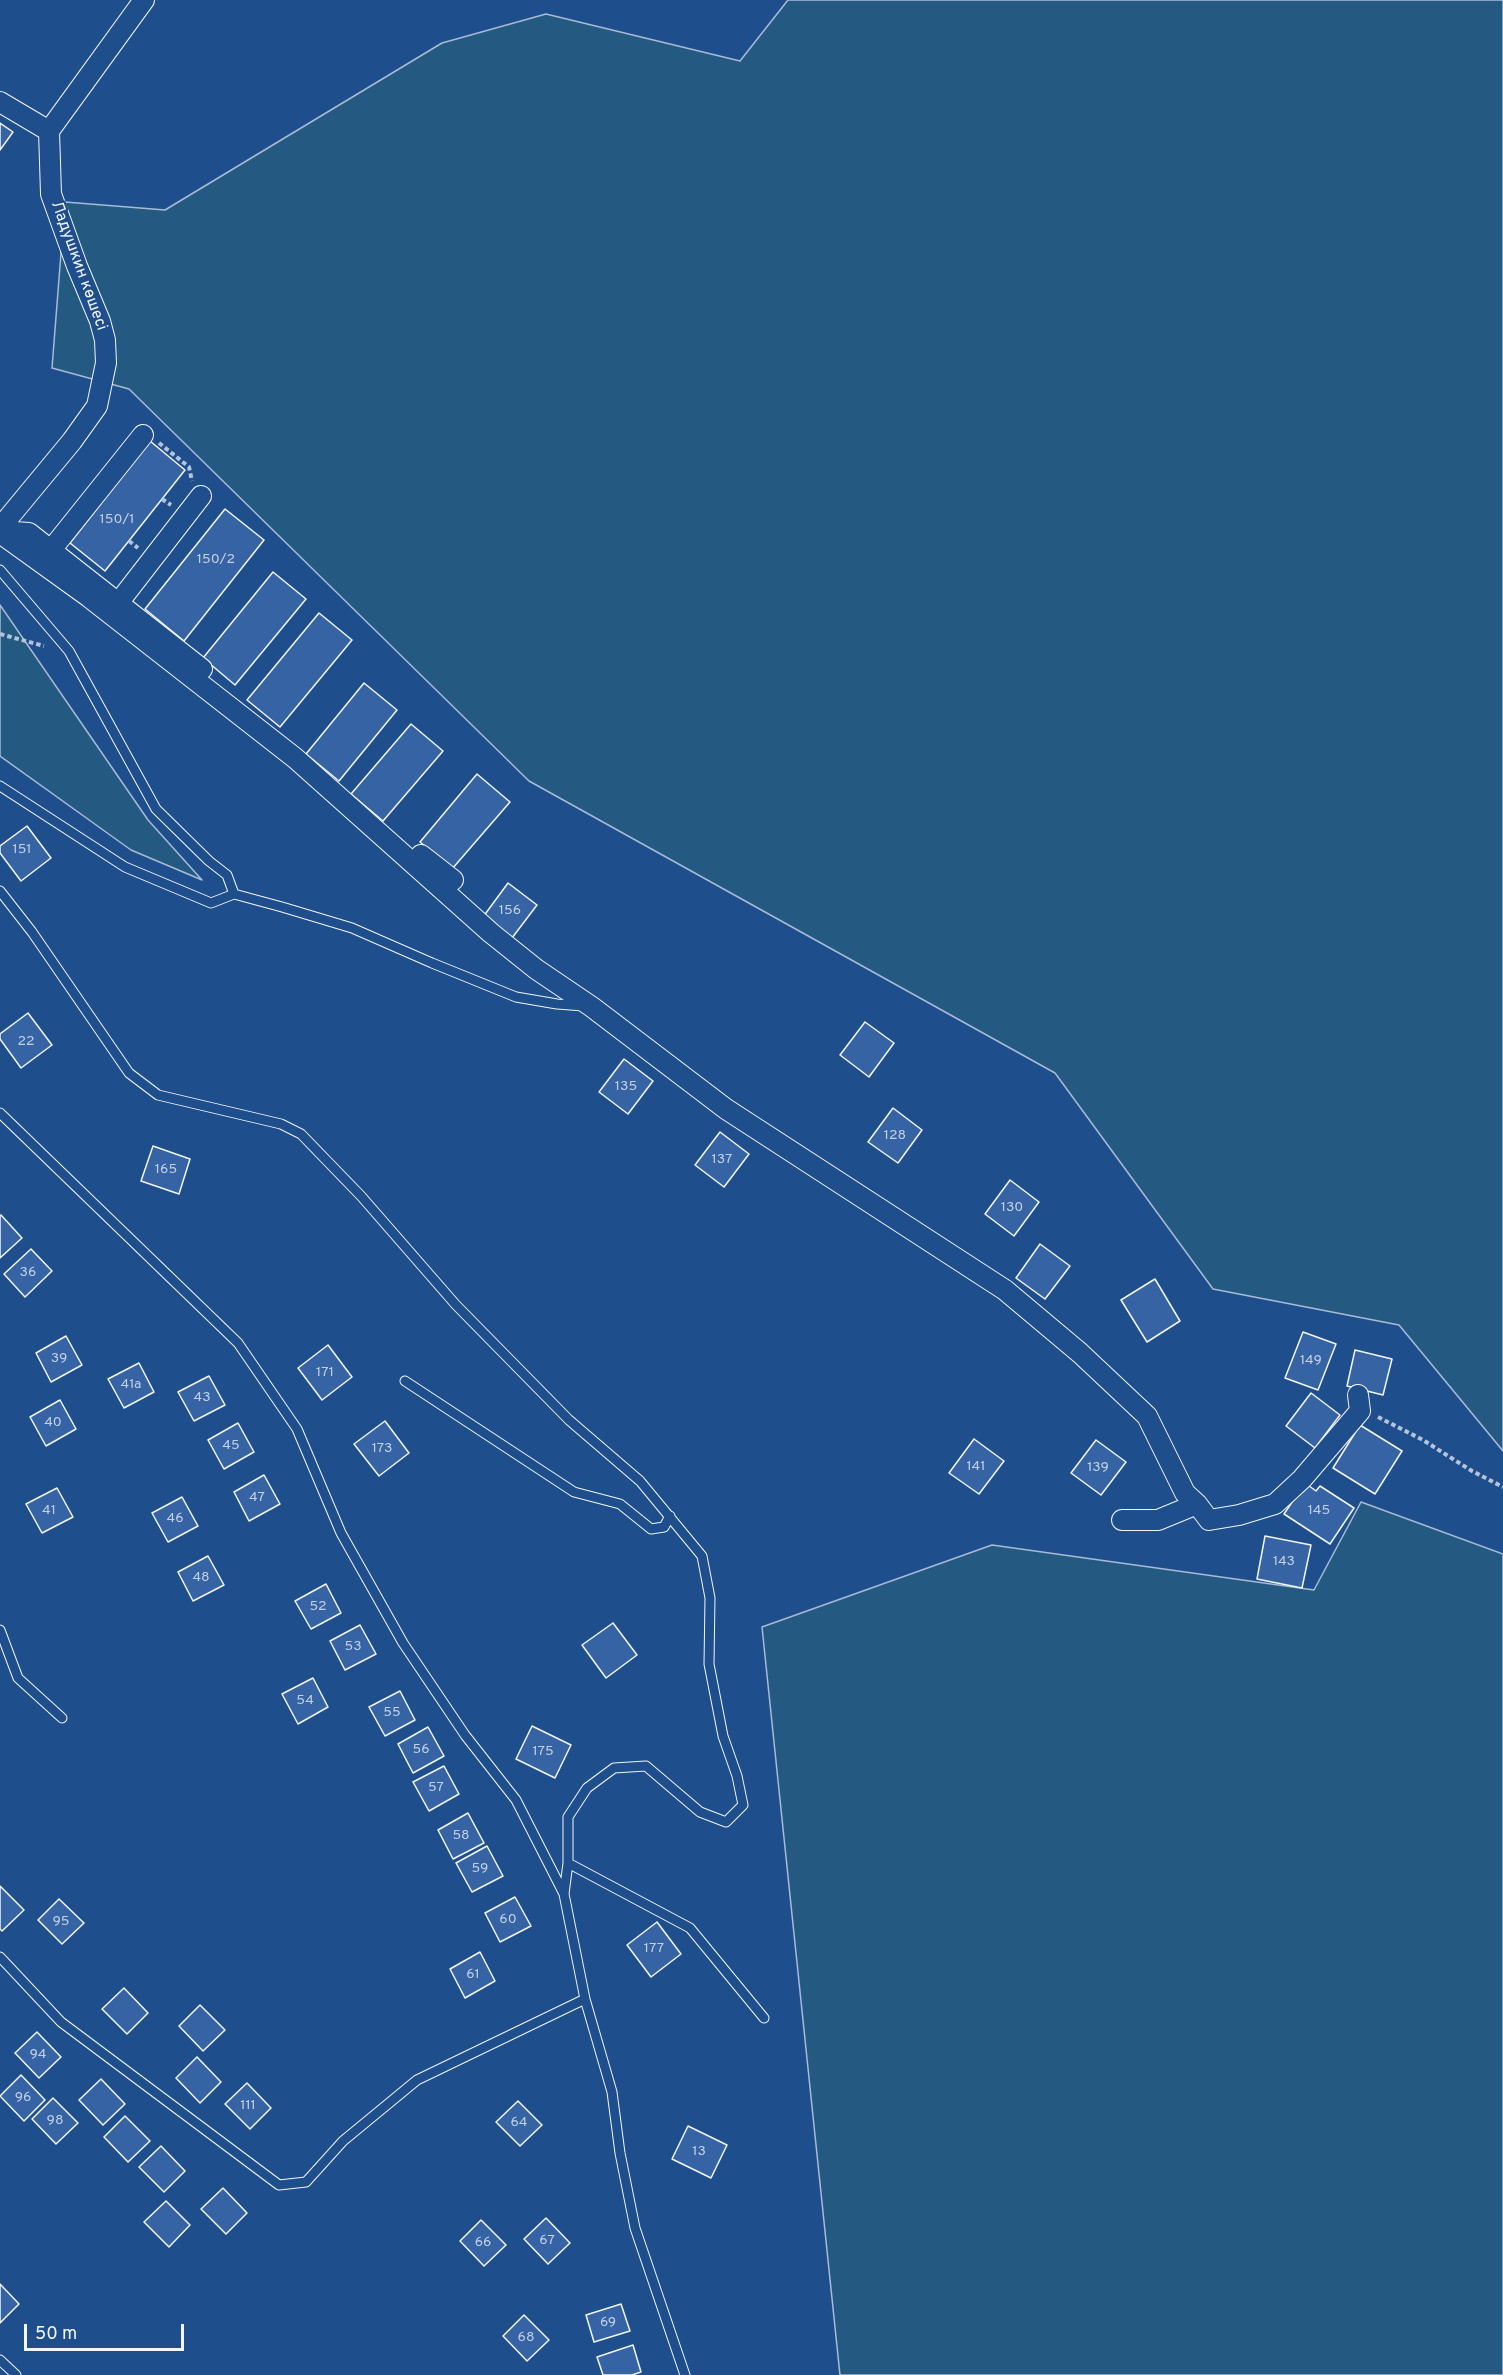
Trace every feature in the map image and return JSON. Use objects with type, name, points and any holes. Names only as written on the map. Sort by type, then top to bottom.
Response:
[{"type":"street","points":[[0,102],[49,131],[144,0]]},
{"type":"street","name":"Ладушкин көшесі","points":[[0,531],[72,441],[96,406],[106,363],[105,340],[100,321],[51,194],[49,131]]},
{"type":"street","points":[[51,550],[142,435]]},
{"type":"street","points":[[119,602],[201,496]]},
{"type":"street","points":[[0,531],[29,533],[119,602],[288,741],[304,758],[384,827],[453,880]]},
{"type":"street","points":[[0,531],[98,604],[295,758],[491,933],[536,969],[592,1007],[726,1109],[1005,1290],[1080,1353],[1147,1416],[1185,1493],[1209,1520],[1239,1515],[1275,1504],[1302,1479],[1359,1403]]},
{"type":"street","points":[[1122,1520],[1158,1520],[1197,1504]]},
{"type":"lane","points":[[0,570],[69,651],[156,809],[209,861],[227,875],[234,894]]},
{"type":"lane","points":[[0,786],[125,867],[211,903],[234,894],[352,928],[516,997],[592,1007]]},
{"type":"lane","points":[[0,891],[32,932],[129,1073],[158,1095],[281,1124],[301,1134],[361,1196],[456,1305],[569,1420],[640,1480],[702,1556],[710,1598],[709,1664],[723,1736],[737,1776],[743,1805],[726,1822],[700,1812],[646,1766],[614,1768],[587,1788],[568,1817],[568,1863],[564,1894]]},
{"type":"lane","points":[[0,1113],[238,1343],[297,1429],[341,1533],[403,1643],[465,1735],[516,1800],[564,1894],[585,1999],[612,2092],[620,2153],[635,2228],[685,2375]]},
{"type":"lane","points":[[405,1381],[574,1492],[620,1504],[651,1529],[664,1527],[670,1516]]},
{"type":"lane","points":[[0,1630],[18,1678],[62,1718]]},
{"type":"lane","points":[[568,1863],[690,1928],[764,2018]]},
{"type":"lane","points":[[0,1957],[61,2022],[279,2185],[306,2182],[343,2140],[417,2079],[585,1999]]},
{"type":"lane","points":[[0,2360],[16,2375]]},
{"type":"path","points":[[142,435],[150,437],[189,467],[189,475],[201,496]]},
{"type":"path","points":[[0,634],[20,641],[69,651]]},
{"type":"path","points":[[1359,1403],[1375,1416],[1423,1440],[1503,1487]]},
{"type":"shaded area","points":[[788,0],[1503,0],[1503,1451],[1399,1325],[1213,1289],[1055,1073],[529,781],[129,389],[52,368],[65,202],[165,210],[442,43],[546,14],[740,61]]},
{"type":"shaded area","points":[[0,605],[148,820],[202,880],[131,850],[0,756]]},
{"type":"shaded area","points":[[1361,1502],[1503,1554],[1503,2375],[840,2375],[762,1627],[992,1545],[1314,1590]]},
{"type":"building","points":[[0,123],[13,132],[0,150]]},
{"type":"building","points":[[150,441],[185,470],[105,571],[70,543]]},
{"type":"building","points":[[225,509],[264,540],[184,641],[145,609]]},
{"type":"building","points":[[273,572],[306,599],[235,685],[203,658]]},
{"type":"building","points":[[319,613],[352,640],[280,727],[247,700]]},
{"type":"building","points":[[364,683],[397,710],[339,781],[306,754]]},
{"type":"building","points":[[411,724],[443,751],[383,821],[351,794]]},
{"type":"building","points":[[477,774],[510,802],[452,869],[420,842]]},
{"type":"building","points":[[27,826],[51,858],[21,881],[0,853],[0,846]]},
{"type":"building","points":[[508,883],[537,905],[512,938],[483,917]]},
{"type":"building","points":[[28,1013],[52,1045],[21,1068],[0,1039],[0,1034]]},
{"type":"building","points":[[865,1022],[894,1043],[869,1077],[840,1055]]},
{"type":"building","points":[[624,1059],[653,1081],[628,1114],[599,1092]]},
{"type":"building","points":[[893,1108],[922,1130],[898,1163],[868,1142]]},
{"type":"building","points":[[720,1132],[749,1154],[724,1187],[695,1165]]},
{"type":"building","points":[[153,1146],[190,1159],[179,1194],[141,1181]]},
{"type":"building","points":[[1010,1180],[1039,1202],[1014,1236],[985,1214]]},
{"type":"building","points":[[0,1216],[22,1238],[0,1258]]},
{"type":"building","points":[[1040,1244],[1070,1266],[1045,1299],[1016,1278]]},
{"type":"building","points":[[31,1249],[52,1271],[25,1297],[4,1274]]},
{"type":"building","points":[[1155,1279],[1180,1321],[1147,1342],[1121,1300]]},
{"type":"building","points":[[1303,1332],[1336,1344],[1318,1390],[1285,1378]]},
{"type":"building","points":[[66,1336],[82,1365],[51,1382],[36,1353]]},
{"type":"building","points":[[328,1345],[352,1377],[322,1400],[298,1368]]},
{"type":"building","points":[[1355,1350],[1392,1359],[1383,1395],[1347,1386]]},
{"type":"building","points":[[139,1363],[154,1392],[124,1408],[108,1379]]},
{"type":"building","points":[[209,1376],[225,1405],[194,1421],[178,1392]]},
{"type":"building","points":[[1311,1393],[1340,1415],[1315,1448],[1286,1426]]},
{"type":"building","points":[[60,1400],[76,1429],[46,1446],[30,1417]]},
{"type":"building","points":[[385,1421],[409,1453],[379,1476],[354,1444]]},
{"type":"building","points":[[238,1423],[254,1452],[224,1469],[208,1440]]},
{"type":"building","points":[[1360,1425],[1402,1451],[1375,1494],[1333,1468]]},
{"type":"building","points":[[974,1439],[1004,1461],[979,1494],[949,1473]]},
{"type":"building","points":[[1096,1440],[1126,1462],[1101,1495],[1071,1473]]},
{"type":"building","points":[[264,1475],[280,1504],[249,1521],[234,1492]]},
{"type":"building","points":[[1305,1483],[1316,1491],[1320,1486],[1354,1508],[1330,1544],[1284,1514]]},
{"type":"building","points":[[57,1488],[73,1517],[42,1533],[26,1504]]},
{"type":"building","points":[[182,1497],[198,1526],[168,1542],[152,1513]]},
{"type":"building","points":[[1265,1536],[1311,1545],[1302,1588],[1257,1579]]},
{"type":"building","points":[[208,1556],[224,1585],[193,1601],[178,1572]]},
{"type":"building","points":[[326,1584],[341,1613],[311,1629],[295,1601]]},
{"type":"building","points":[[613,1623],[637,1655],[606,1678],[582,1645]]},
{"type":"building","points":[[360,1625],[376,1654],[345,1670],[330,1641]]},
{"type":"building","points":[[313,1678],[328,1707],[298,1724],[282,1694]]},
{"type":"building","points":[[400,1691],[415,1720],[385,1736],[369,1707]]},
{"type":"building","points":[[532,1726],[571,1745],[555,1778],[516,1759]]},
{"type":"building","points":[[428,1727],[444,1756],[413,1773],[398,1744]]},
{"type":"building","points":[[444,1766],[459,1794],[429,1811],[413,1782]]},
{"type":"building","points":[[468,1813],[484,1843],[453,1859],[438,1830]]},
{"type":"building","points":[[487,1846],[503,1876],[472,1892],[456,1863]]},
{"type":"building","points":[[0,1886],[24,1910],[2,1931],[0,1929]]},
{"type":"building","points":[[515,1897],[531,1926],[500,1942],[485,1913]]},
{"type":"building","points":[[59,1899],[84,1923],[62,1944],[38,1920]]},
{"type":"building","points":[[657,1922],[681,1954],[651,1977],[627,1945]]},
{"type":"building","points":[[480,1952],[495,1981],[465,1998],[450,1969]]},
{"type":"building","points":[[124,1988],[148,2013],[127,2034],[102,2009]]},
{"type":"building","points":[[200,2005],[225,2030],[203,2051],[179,2026]]},
{"type":"building","points":[[37,2032],[61,2057],[39,2078],[15,2053]]},
{"type":"building","points":[[197,2057],[221,2082],[200,2103],[176,2078]]},
{"type":"building","points":[[21,2075],[45,2100],[24,2121],[0,2096]]},
{"type":"building","points":[[101,2079],[125,2104],[103,2125],[79,2100]]},
{"type":"building","points":[[247,2083],[271,2108],[250,2129],[225,2104]]},
{"type":"building","points":[[53,2098],[78,2123],[56,2144],[32,2119]]},
{"type":"building","points":[[518,2101],[542,2125],[520,2146],[496,2122]]},
{"type":"building","points":[[125,2116],[150,2141],[128,2162],[104,2137]]},
{"type":"building","points":[[688,2126],[727,2145],[711,2178],[672,2159]]},
{"type":"building","points":[[161,2146],[185,2171],[164,2192],[139,2167]]},
{"type":"building","points":[[223,2188],[247,2213],[226,2234],[201,2209]]},
{"type":"building","points":[[166,2201],[190,2225],[169,2247],[144,2222]]},
{"type":"building","points":[[546,2218],[570,2243],[548,2264],[524,2239]]},
{"type":"building","points":[[481,2220],[506,2245],[484,2266],[460,2241]]},
{"type":"building","points":[[0,2284],[19,2304],[0,2323]]},
{"type":"building","points":[[621,2304],[630,2331],[594,2342],[586,2315]]},
{"type":"building","points":[[524,2315],[549,2340],[527,2361],[503,2336]]},
{"type":"building","points":[[633,2345],[641,2372],[632,2375],[603,2375],[597,2357]]}]
